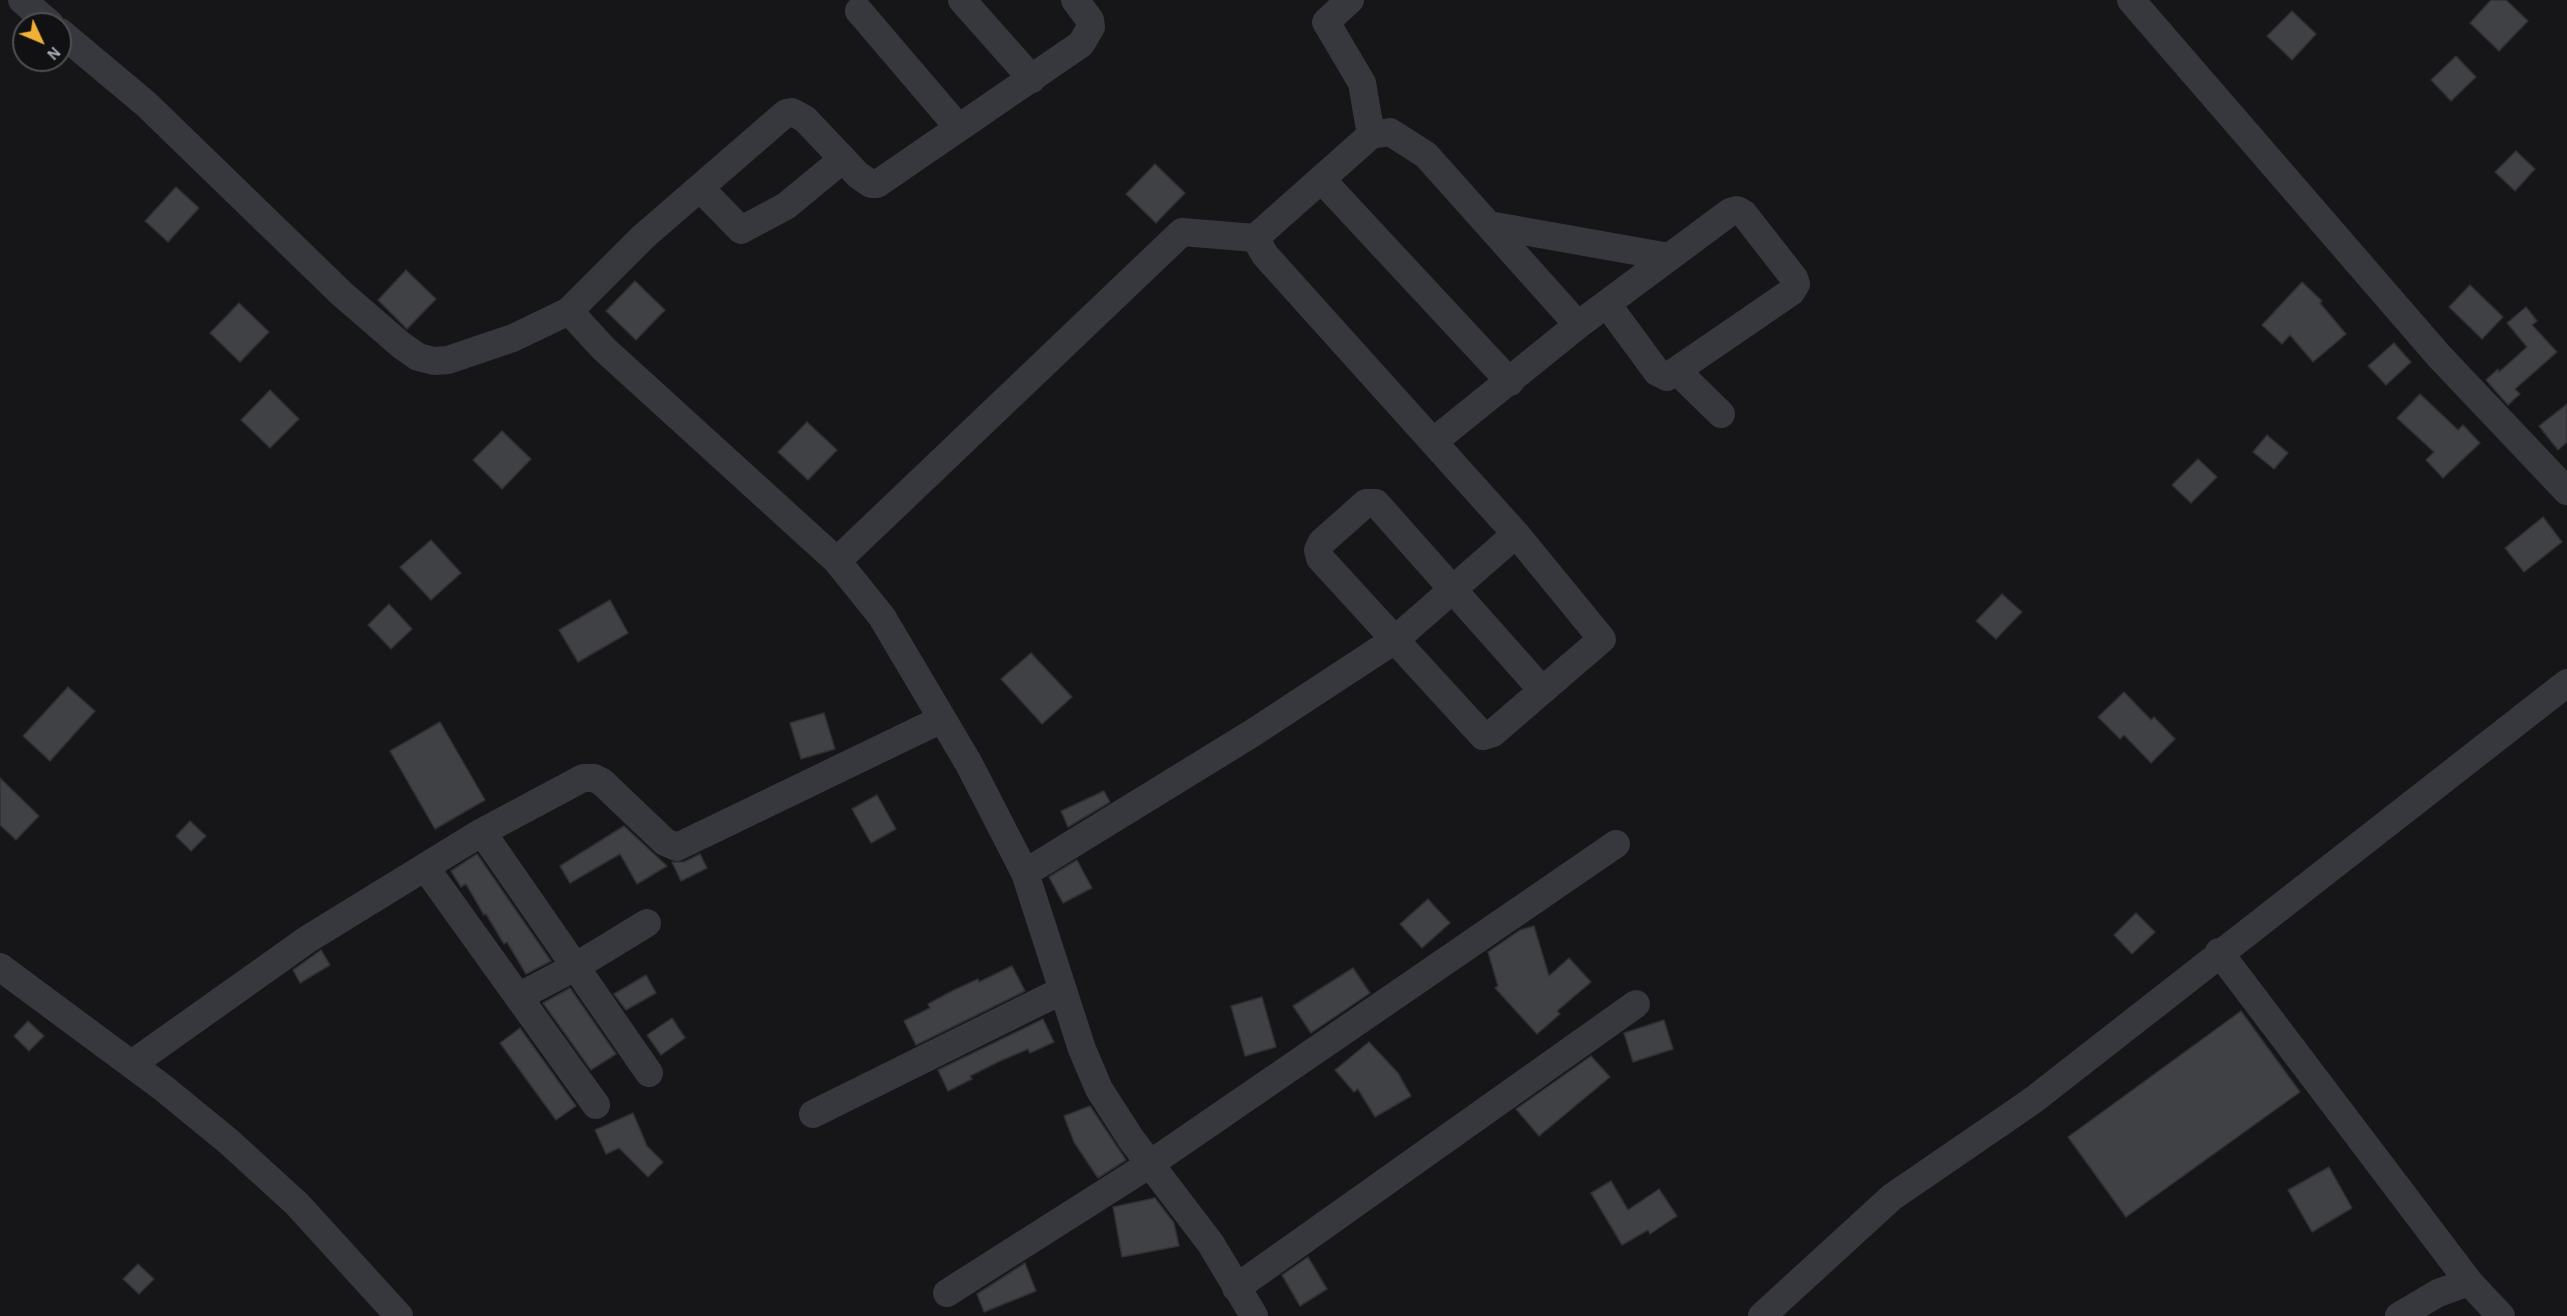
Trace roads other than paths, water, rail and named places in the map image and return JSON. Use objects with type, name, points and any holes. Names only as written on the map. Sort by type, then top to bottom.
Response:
[{"type":"street","points":[[22,0],[36,12]]},
{"type":"street","points":[[962,0],[1032,79]]},
{"type":"street","points":[[72,42],[146,104],[342,294],[401,345],[418,357],[434,361],[448,360],[513,338],[569,311],[599,278],[786,113],[792,112],[805,118],[865,181],[877,184],[1081,44],[1091,27],[1090,20],[1075,0]]},
{"type":"street","points":[[1350,0],[1326,22],[1362,84],[1371,135]]},
{"type":"street","points":[[2131,0],[2156,26],[2439,356],[2567,491]]},
{"type":"street","points":[[859,11],[958,127]]},
{"type":"street","points":[[837,561],[1182,232],[1256,238],[1371,135],[1390,132],[1426,155],[1578,325]]},
{"type":"street","points":[[700,188],[741,230],[786,206],[843,159]]},
{"type":"street","points":[[1322,180],[1510,382]]},
{"type":"street","points":[[1433,442],[1578,325],[1730,212],[1737,210],[1744,214],[1787,268],[1796,284],[1791,292],[1678,372],[1667,377],[1657,372],[1607,304]]},
{"type":"street","points":[[1489,225],[1669,257]]},
{"type":"street","points":[[1256,238],[1265,255],[1516,534],[1602,639],[1489,736],[1483,736],[1320,558],[1318,550],[1322,543],[1366,503],[1376,503],[1382,506],[1542,690]]},
{"type":"street","points":[[569,311],[604,349],[837,561],[882,617],[1000,821],[1024,873],[1099,1089],[1150,1164],[1211,1244],[1254,1316]]},
{"type":"street","points":[[1678,372],[1721,414]]},
{"type":"street","points":[[1024,873],[1251,734],[1396,639],[1516,534]]},
{"type":"street","points":[[1761,1316],[1892,1197],[2032,1101],[2219,952],[2567,682]]},
{"type":"street","points":[[132,1064],[308,939],[482,832],[589,777],[602,782],[664,842],[677,847],[942,719]]},
{"type":"street","points":[[482,832],[649,1073]]},
{"type":"street","points":[[947,1293],[1150,1164],[1616,844]]},
{"type":"street","points":[[425,867],[596,1105]]},
{"type":"street","points":[[518,997],[575,967],[647,923]]},
{"type":"street","points":[[2219,952],[2469,1282],[2501,1316]]},
{"type":"street","points":[[0,967],[132,1064],[228,1141],[297,1204],[399,1316]]},
{"type":"street","points":[[813,1114],[1063,990]]},
{"type":"street","points":[[1236,1288],[1636,1004]]},
{"type":"street","points":[[2399,1316],[2438,1293],[2469,1282]]}]
